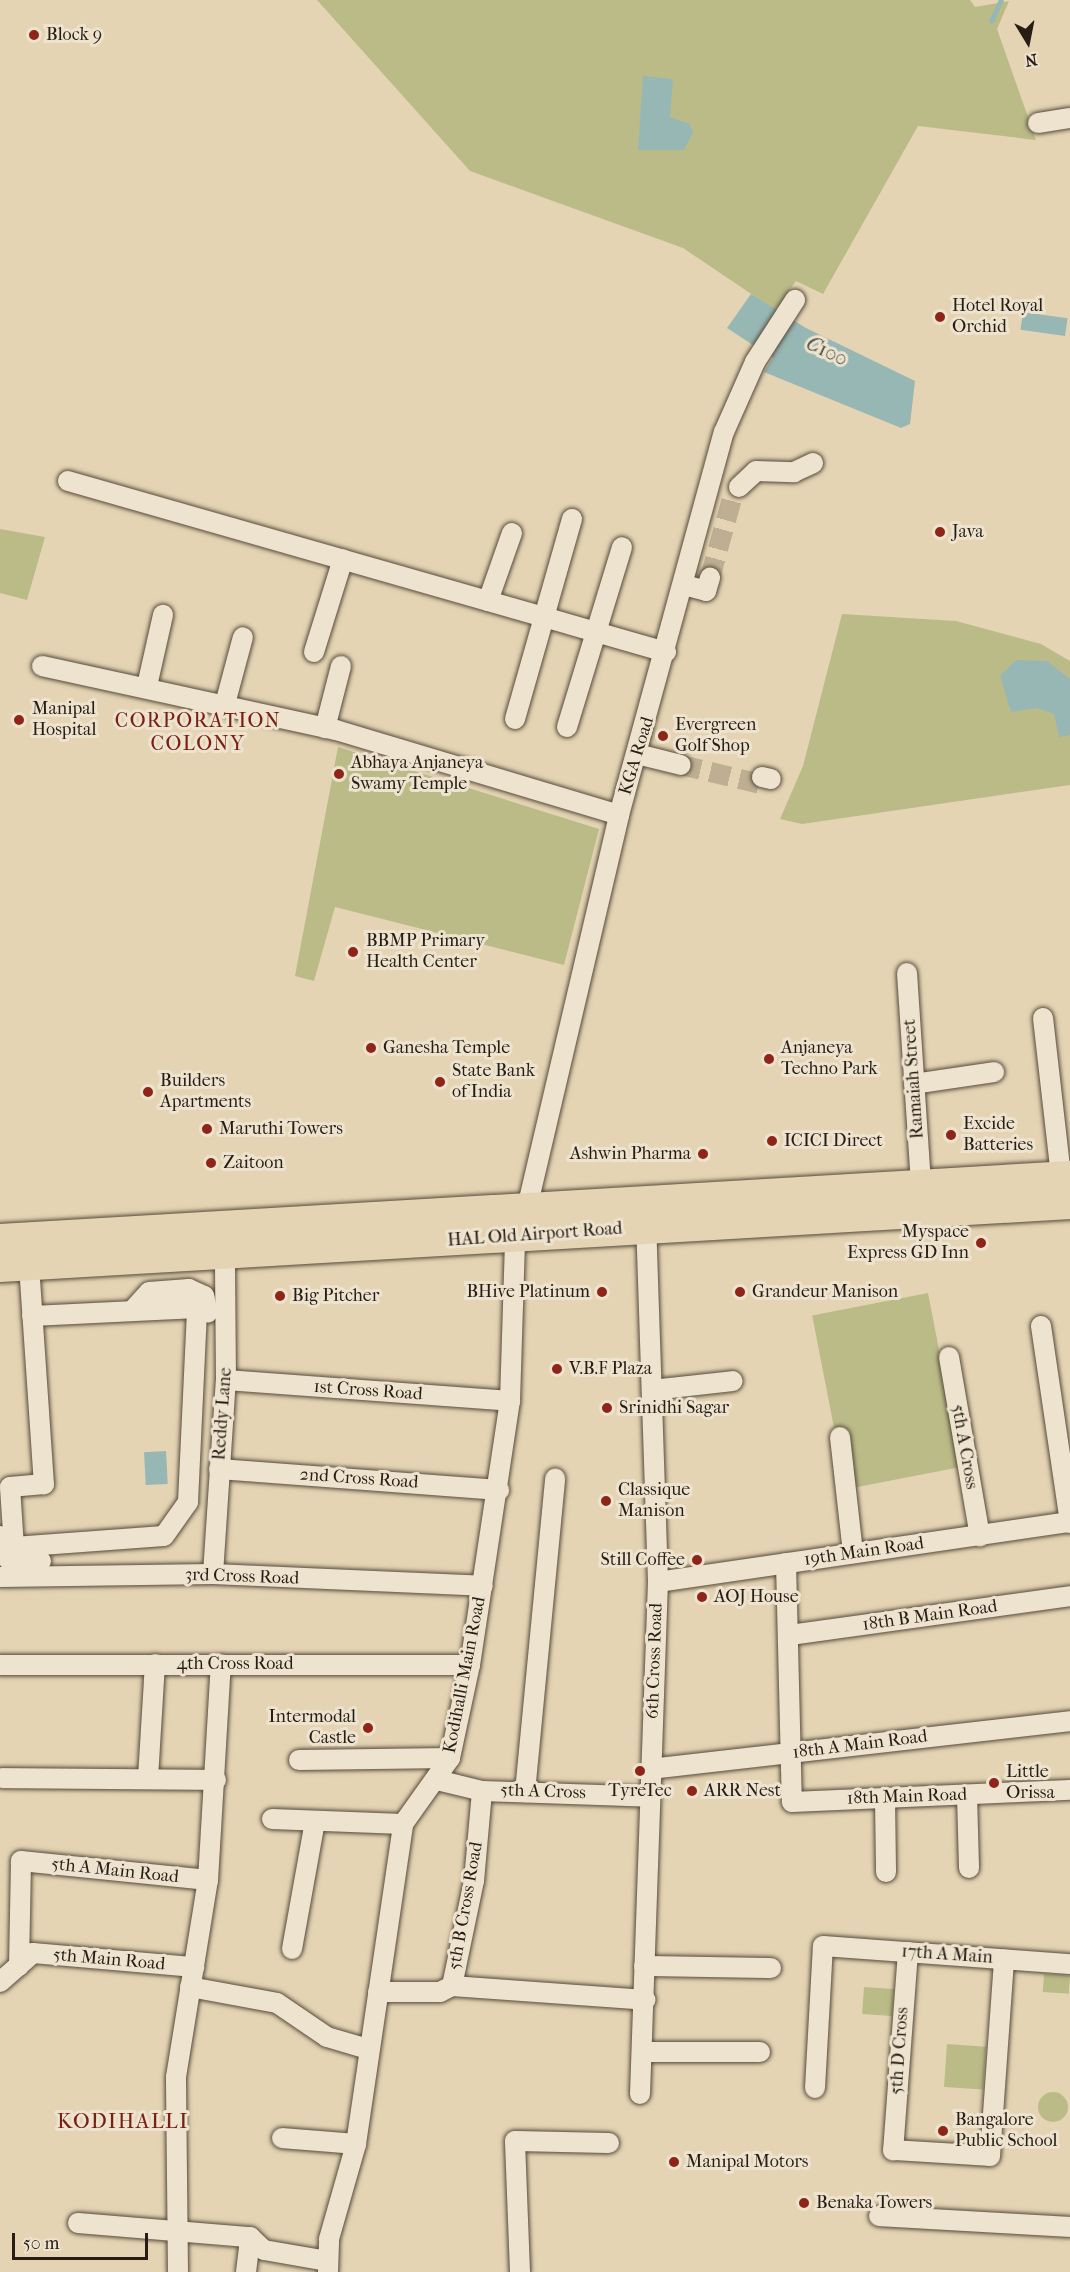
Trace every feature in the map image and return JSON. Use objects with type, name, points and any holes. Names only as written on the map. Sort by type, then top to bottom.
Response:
[{"type":"main road","name":"HAL Old Airport Road","points":[[0,1239],[1065,1177]]},
{"type":"main road","name":"HAL Old Airport Road","points":[[14,1266],[515,1238],[646,1228],[1065,1177]]},
{"type":"street","points":[[1038,123],[1070,118]]},
{"type":"street","name":"KGA Road","points":[[527,1208],[619,815],[728,422],[755,362],[789,307]]},
{"type":"street","points":[[709,490],[736,491],[756,471],[794,472],[813,463]]},
{"type":"street","points":[[68,481],[488,601],[540,620],[666,652]]},
{"type":"street","points":[[514,719],[540,620],[572,519]]},
{"type":"street","points":[[488,601],[512,533]]},
{"type":"street","points":[[567,727],[598,633],[622,547]]},
{"type":"street","points":[[314,652],[343,559]]},
{"type":"street","points":[[684,585],[706,591],[710,578]]},
{"type":"street","points":[[147,686],[163,615]]},
{"type":"street","points":[[225,704],[243,637]]},
{"type":"street","points":[[42,666],[147,686],[325,728],[619,815]]},
{"type":"street","points":[[325,728],[340,666]]},
{"type":"street","points":[[639,749],[682,760]]},
{"type":"street","name":"Ramaiah Street","points":[[907,973],[921,1186]]},
{"type":"street","points":[[1043,1018],[1065,1177]]},
{"type":"street","points":[[914,1084],[994,1072]]},
{"type":"street","name":"6th Cross Road","points":[[640,2094],[658,1582],[646,1228]]},
{"type":"street","name":"Kodihalli Main Road","points":[[328,2267],[357,2144],[368,2049],[403,1824],[437,1780],[450,1758],[470,1665],[499,1490],[510,1401],[515,1238]]},
{"type":"street","name":"Reddy Lane","points":[[213,1574],[226,1380],[225,1253]]},
{"type":"street","points":[[14,1266],[32,1316],[44,1484],[10,1487],[6,1505],[14,1547],[164,1536],[188,1502],[197,1308],[32,1316]]},
{"type":"street","points":[[132,1311],[149,1292],[189,1288],[204,1296],[208,1313]]},
{"type":"street","points":[[1041,1326],[1064,1465],[1070,1523]]},
{"type":"street","name":"5th A Cross","points":[[949,1357],[980,1536]]},
{"type":"street","name":"1st Cross Road","points":[[226,1380],[510,1401]]},
{"type":"street","points":[[652,1390],[733,1381]]},
{"type":"street","points":[[840,1437],[853,1553]]},
{"type":"street","name":"2nd Cross Road","points":[[219,1469],[499,1490]]},
{"type":"street","points":[[525,1792],[555,1479]]},
{"type":"street","name":"19th Main Road","points":[[658,1582],[1070,1523]]},
{"type":"street","points":[[0,1536],[10,1561],[41,1561]]},
{"type":"street","points":[[786,1563],[792,1753]]},
{"type":"street","name":"3rd Cross Road","points":[[0,1577],[213,1574],[483,1586]]},
{"type":"street","name":"18th B Main Road","points":[[790,1635],[1070,1596]]},
{"type":"street","points":[[148,1778],[154,1664]]},
{"type":"street","points":[[178,2272],[176,2078],[208,1880],[216,1803],[222,1664]]},
{"type":"street","name":"4th Cross Road","points":[[0,1665],[470,1665]]},
{"type":"street","name":"18th A Main Road","points":[[650,1769],[1070,1721]]},
{"type":"street","name":"18th Main Road","points":[[792,1753],[792,1802],[1070,1790]]},
{"type":"street","points":[[299,1760],[450,1758]]},
{"type":"street","points":[[2,1778],[216,1780]]},
{"type":"street","name":"5th A Cross","points":[[437,1780],[482,1791],[650,1797]]},
{"type":"street","name":"5th B Cross Road","points":[[452,1986],[474,1881],[482,1791]]},
{"type":"street","points":[[967,1795],[969,1868]]},
{"type":"street","points":[[885,1798],[886,1872]]},
{"type":"street","points":[[272,1819],[403,1824]]},
{"type":"street","points":[[292,1949],[315,1821]]},
{"type":"street","name":"5th A Main Road","points":[[19,1966],[21,1862],[208,1880]]},
{"type":"street","name":"17th A Main","points":[[815,2088],[823,1946],[1070,1964]]},
{"type":"street","name":"5th D Cross","points":[[908,1952],[893,2150],[990,2156],[1004,1959]]},
{"type":"street","name":"5th Main Road","points":[[0,1982],[33,1953],[194,1967]]},
{"type":"street","points":[[645,1966],[771,1968]]},
{"type":"street","points":[[378,1992],[440,1992],[452,1986],[645,2000]]},
{"type":"street","points":[[190,1987],[277,2002],[327,2037],[368,2049]]},
{"type":"street","points":[[643,2052],[760,2052]]},
{"type":"street","points":[[282,2138],[357,2144]]},
{"type":"street","points":[[520,2272],[515,2141],[609,2143]]},
{"type":"street","points":[[879,2217],[1070,2226]]},
{"type":"street","points":[[78,2223],[178,2234],[250,2237],[264,2250],[328,2267]]},
{"type":"street","points":[[246,2272],[250,2237]]},
{"type":"green space","points":[[317,0],[970,0],[975,7],[1009,1],[997,29],[1036,140],[918,126],[823,294],[796,281],[775,310],[683,248],[470,171]]},
{"type":"green space","points":[[0,529],[45,537],[27,600],[0,593]]},
{"type":"green space","points":[[842,614],[956,621],[1041,644],[1070,661],[1070,785],[802,824],[780,819],[803,766]]},
{"type":"green space","points":[[338,747],[599,829],[564,965],[335,907],[314,981],[295,976]]},
{"type":"green space","points":[[928,1293],[962,1467],[846,1489],[812,1316]]},
{"type":"green space","points":[[1044,1974],[1070,1976],[1069,1994],[1043,1992]]},
{"type":"green space","points":[[864,1987],[894,1989],[892,2016],[862,2014]]},
{"type":"green space","points":[[947,2044],[986,2047],[983,2090],[944,2087]]},
{"type":"green space","points":[[1053,2092],[1064,2096],[1068,2107],[1064,2118],[1053,2122],[1042,2118],[1038,2107],[1042,2096]]},
{"type":"water","points":[[643,76],[673,79],[670,117],[690,124],[693,132],[684,150],[638,150]]},
{"type":"water","name":"C100","points":[[751,294],[806,328],[915,381],[910,424],[901,428],[764,372],[773,358],[727,328]]},
{"type":"water","points":[[1023,312],[1068,318],[1065,336],[1020,330]]},
{"type":"water","points":[[1016,660],[1047,661],[1070,679],[1070,735],[1059,737],[1054,714],[1036,708],[1011,712],[1000,676]]},
{"type":"water","points":[[166,1451],[168,1484],[146,1485],[144,1452]]},
{"type":"waterway","points":[[991,21],[1001,0]]},
{"type":"tunnel","points":[[710,578],[733,495]]},
{"type":"tunnel","points":[[681,765],[761,784]]},
{"type":"place","name":"Block 9","points":[[34,35]]},
{"type":"place","name":"Hotel Royal Orchid","points":[[940,317]]},
{"type":"place","name":"Java","points":[[940,532]]},
{"type":"place","name":"Manipal Hospital","points":[[19,720]]},
{"type":"place","name":"Evergreen Golf Shop","points":[[663,736]]},
{"type":"place","name":"Abhaya Anjaneya Swamy Temple","points":[[339,774]]},
{"type":"place","name":"BBMP Primary Health Center","points":[[353,952]]},
{"type":"place","name":"Ganesha Temple","points":[[371,1048]]},
{"type":"place","name":"Anjaneya Techno Park","points":[[769,1059]]},
{"type":"place","name":"State Bank of India","points":[[440,1082]]},
{"type":"place","name":"Builders Apartments","points":[[148,1092]]},
{"type":"place","name":"Maruthi Towers","points":[[207,1129]]},
{"type":"place","name":"Excide Batteries","points":[[951,1135]]},
{"type":"place","name":"ICICI Direct","points":[[772,1141]]},
{"type":"place","name":"Ashwin Pharma","points":[[703,1154]]},
{"type":"place","name":"Zaitoon","points":[[211,1163]]},
{"type":"place","name":"Myspace Express GD Inn","points":[[981,1243]]},
{"type":"place","name":"BHive Platinum","points":[[602,1292]]},
{"type":"place","name":"Grandeur Manison","points":[[740,1292]]},
{"type":"place","name":"Big Pitcher","points":[[280,1296]]},
{"type":"place","name":"V.B.F Plaza","points":[[557,1369]]},
{"type":"place","name":"Srinidhi Sagar","points":[[607,1408]]},
{"type":"place","name":"Classique Manison","points":[[606,1501]]},
{"type":"place","name":"Still Coffee","points":[[697,1560]]},
{"type":"place","name":"AOJ House","points":[[702,1597]]},
{"type":"place","name":"Intermodal Castle","points":[[368,1728]]},
{"type":"place","name":"TyreTec","points":[[640,1771]]},
{"type":"place","name":"Little Orissa","points":[[994,1783]]},
{"type":"place","name":"ARR Nest","points":[[692,1791]]},
{"type":"place","name":"Bangalore Public School","points":[[943,2131]]},
{"type":"place","name":"Manipal Motors","points":[[674,2162]]},
{"type":"place","name":"Benaka Towers","points":[[804,2203]]},
{"type":"district","name":"CORPORATION COLONY","points":[[198,732]]},
{"type":"district","name":"KODIHALLI","points":[[123,2121]]}]
